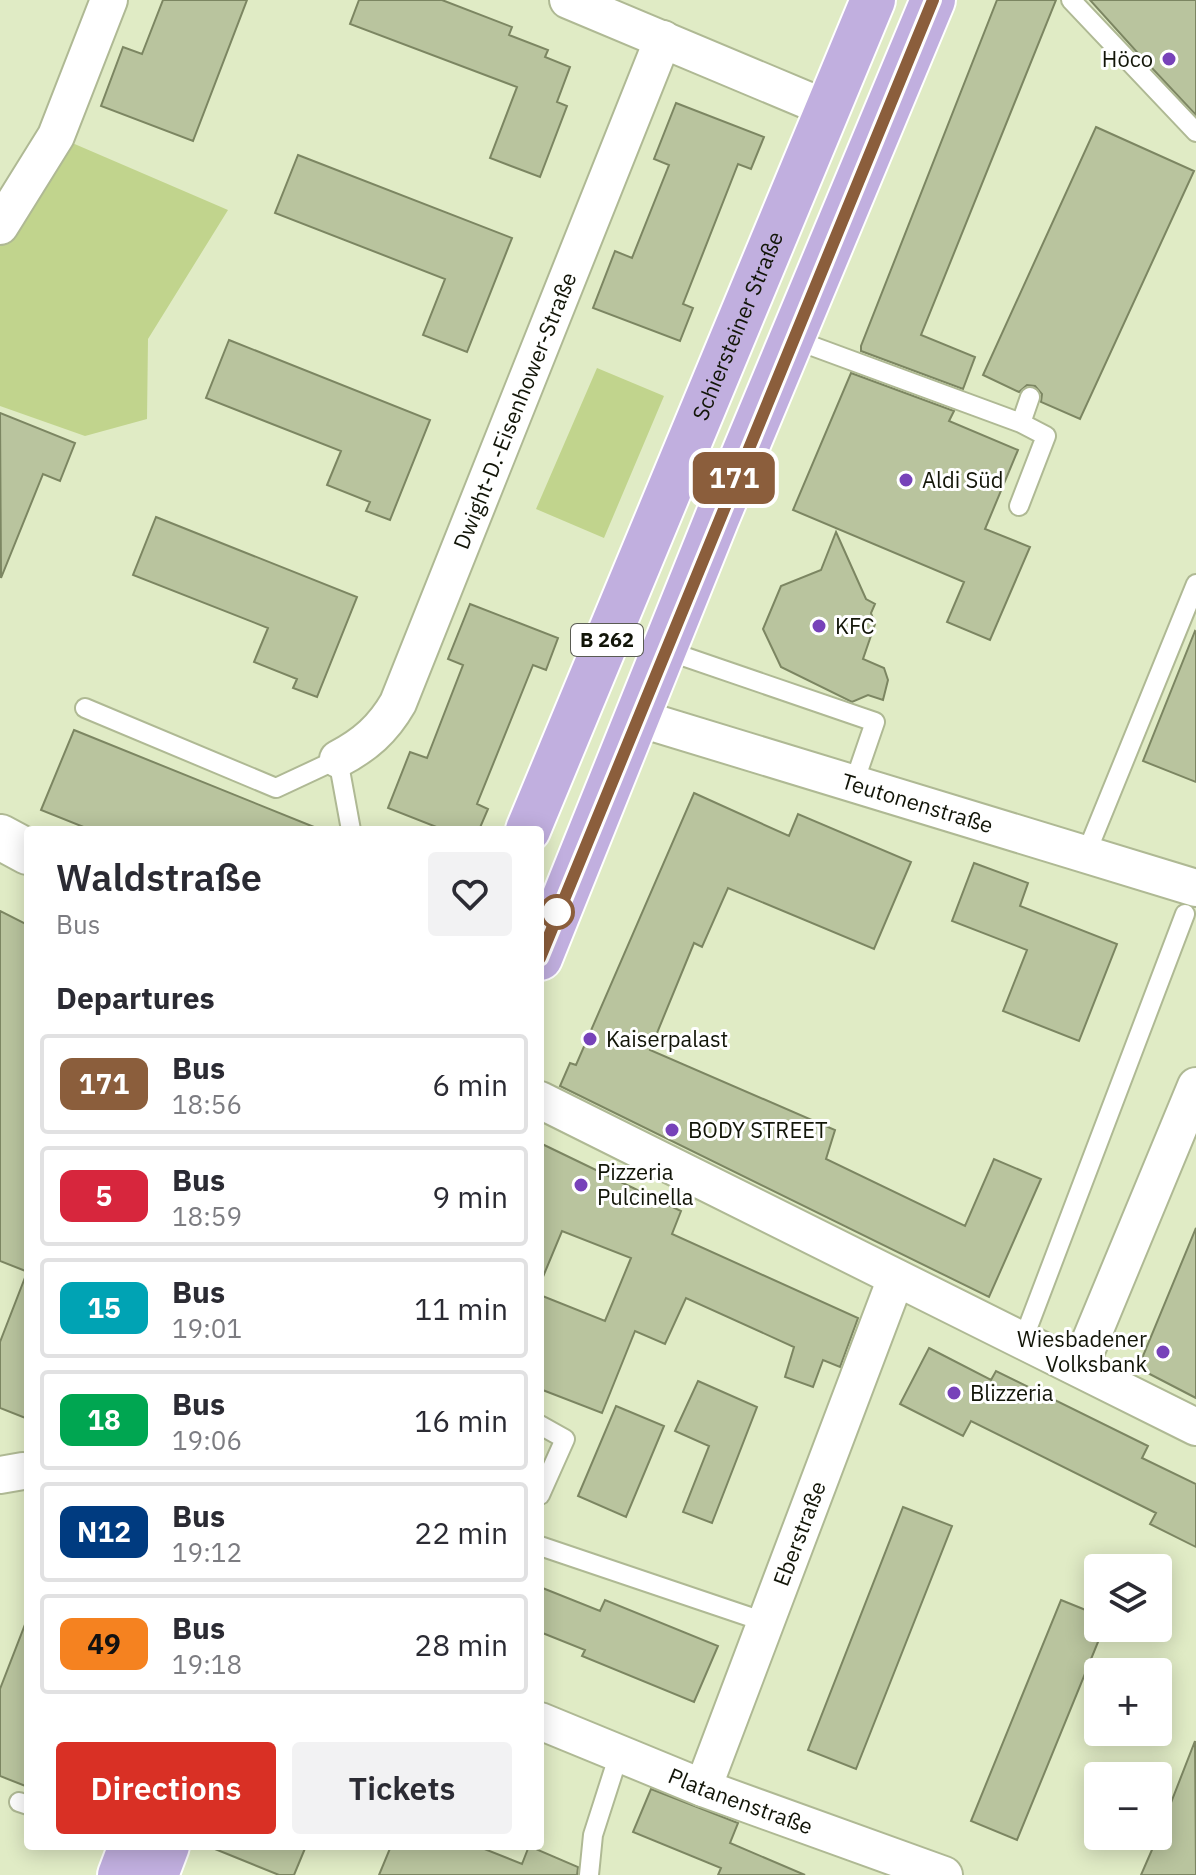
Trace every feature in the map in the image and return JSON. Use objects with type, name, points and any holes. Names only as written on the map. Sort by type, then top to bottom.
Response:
[{"type":"main road","name":"Schiersteiner Straße","points":[[530,826],[873,0]]},
{"type":"main road","name":"B 262","points":[[544,948],[933,0]]},
{"type":"main road","points":[[120,1875],[129,1850]]},
{"type":"main road","points":[[156,1875],[165,1850]]},
{"type":"street","points":[[0,226],[56,136],[109,0]]},
{"type":"street","points":[[568,0],[828,109]]},
{"type":"street","name":"Dwight-D.-Eisenhower-Straße","points":[[338,759],[361,747],[386,724],[398,703],[663,39]]},
{"type":"street","name":"Teutonenstraße","points":[[638,718],[1086,854],[1190,901]]},
{"type":"street","points":[[0,837],[24,850]]},
{"type":"street","points":[[1079,1368],[1196,1086]]},
{"type":"street","points":[[544,1102],[1196,1427]]},
{"type":"street","name":"Eberstraße","points":[[703,1788],[896,1278]]},
{"type":"street","name":"Platanenstraße","points":[[544,1723],[703,1788],[944,1875]]},
{"type":"lane","points":[[1071,0],[1196,132]]},
{"type":"lane","points":[[793,339],[1021,423],[1046,436],[1019,506]]},
{"type":"lane","points":[[1021,423],[1030,397]]},
{"type":"lane","points":[[1086,854],[1196,584]]},
{"type":"lane","points":[[665,650],[875,722],[854,783]]},
{"type":"lane","points":[[85,708],[276,788],[338,759],[350,826]]},
{"type":"lane","points":[[1023,1340],[1190,901]]},
{"type":"lane","points":[[544,1427],[565,1439],[544,1486]]},
{"type":"lane","points":[[544,1547],[765,1622]]},
{"type":"lane","points":[[589,1875],[593,1835],[619,1754]]},
{"type":"green space","points":[[56,136],[228,210],[148,339],[147,419],[85,436],[0,406],[0,226]]},
{"type":"green space","points":[[597,368],[664,396],[604,538],[536,509]]},
{"type":"building","points":[[163,0],[247,0],[193,141],[101,106],[123,47],[142,54]]},
{"type":"building","points":[[359,0],[442,0],[512,27],[509,35],[548,50],[545,57],[570,67],[557,102],[567,106],[540,177],[490,158],[517,87],[350,24]]},
{"type":"building","points":[[997,0],[1056,0],[921,335],[975,357],[963,389],[861,351],[861,346]]},
{"type":"building","name":"Höco","points":[[1090,0],[1196,0],[1196,115],[1136,51]]},
{"type":"building","points":[[676,103],[764,137],[751,169],[738,164],[683,304],[693,308],[680,341],[593,308],[615,251],[632,258],[669,165],[654,159]]},
{"type":"building","points":[[1096,127],[1194,171],[1080,419],[1041,402],[1042,394],[1035,386],[1027,385],[1019,392],[983,375]]},
{"type":"building","points":[[298,155],[512,238],[467,352],[423,335],[445,279],[275,213]]},
{"type":"building","points":[[229,340],[430,420],[390,520],[366,511],[370,502],[327,485],[341,451],[206,398]]},
{"type":"building","name":"Aldi Süd","points":[[851,373],[954,411],[949,421],[1018,450],[985,529],[1030,547],[990,640],[947,622],[964,582],[793,510]]},
{"type":"building","points":[[0,413],[75,443],[60,481],[43,474],[1,578]]},
{"type":"building","points":[[156,517],[357,597],[317,697],[293,688],[297,679],[254,662],[268,628],[133,575]]},
{"type":"building","name":"KFC","points":[[836,532],[866,599],[875,604],[871,613],[875,624],[863,659],[884,668],[888,680],[883,700],[868,695],[852,702],[781,667],[763,629],[781,586],[821,570]]},
{"type":"building","points":[[470,604],[558,638],[546,670],[533,665],[477,804],[488,809],[481,826],[434,826],[388,808],[410,752],[427,758],[463,665],[448,659]]},
{"type":"building","points":[[1196,632],[1196,782],[1143,761]]},
{"type":"building","points":[[74,730],[312,826],[81,826],[41,810]]},
{"type":"building","points":[[694,793],[789,836],[798,814],[911,862],[874,949],[728,888],[702,947],[694,943],[650,1050],[835,1130],[826,1159],[965,1226],[994,1159],[1041,1179],[989,1297],[560,1086],[570,1063],[576,1065]]},
{"type":"building","points":[[974,863],[1028,883],[1020,906],[1117,944],[1079,1041],[1003,1011],[1027,950],[952,921]]},
{"type":"building","points":[[0,911],[24,923],[24,1270],[0,1261]]},
{"type":"building","points":[[544,1145],[681,1211],[672,1234],[858,1318],[840,1367],[823,1360],[813,1387],[785,1377],[794,1347],[686,1298],[665,1344],[635,1331],[602,1413],[544,1391],[544,1297],[605,1321],[631,1258],[562,1231],[544,1274]]},
{"type":"building","points":[[1196,1228],[1196,1398],[1138,1368]]},
{"type":"building","points":[[24,1280],[24,1417],[0,1408],[0,1342]]},
{"type":"building","points":[[929,1348],[991,1380],[996,1371],[1148,1446],[1142,1458],[1196,1484],[1196,1547],[1150,1524],[1156,1513],[971,1421],[963,1436],[900,1404]]},
{"type":"building","points":[[698,1381],[757,1407],[712,1523],[683,1512],[709,1446],[675,1431]]},
{"type":"building","points":[[616,1406],[664,1426],[626,1517],[578,1496]]},
{"type":"building","points":[[903,1507],[952,1526],[856,1769],[808,1750]]},
{"type":"building","points":[[544,1589],[600,1611],[605,1600],[718,1646],[694,1702],[582,1656],[585,1650],[544,1634]]},
{"type":"building","points":[[1061,1600],[1084,1609],[1084,1642],[1098,1642],[1091,1658],[1084,1658],[1084,1676],[1017,1840],[971,1821]]},
{"type":"building","points":[[24,1627],[24,1785],[0,1776],[0,1689]]},
{"type":"building","points":[[1195,1741],[1196,1875],[1141,1875],[1152,1850],[1172,1850],[1172,1800]]},
{"type":"building","points":[[651,1789],[738,1823],[730,1843],[805,1875],[718,1875],[721,1868],[633,1832]]},
{"type":"building","points":[[217,1850],[304,1850],[294,1875],[279,1875]]},
{"type":"building","points":[[389,1850],[487,1850],[522,1864],[527,1850],[538,1850],[578,1867],[577,1875],[379,1875]]},
{"type":"bus line","name":"171","points":[[544,948],[717,518],[933,0]]},
{"type":"place","name":"Höco","points":[[1169,59]]},
{"type":"place","name":"Aldi Süd","points":[[906,480]]},
{"type":"place","name":"KFC","points":[[819,626]]},
{"type":"place","name":"Kaiserpalast","points":[[590,1039]]},
{"type":"place","name":"BODY STREET","points":[[672,1130]]},
{"type":"place","name":"Pizzeria Pulcinella","points":[[581,1185]]},
{"type":"place","name":"Wiesbadener Volksbank","points":[[1163,1352]]},
{"type":"place","name":"Blizzeria","points":[[954,1393]]}]
